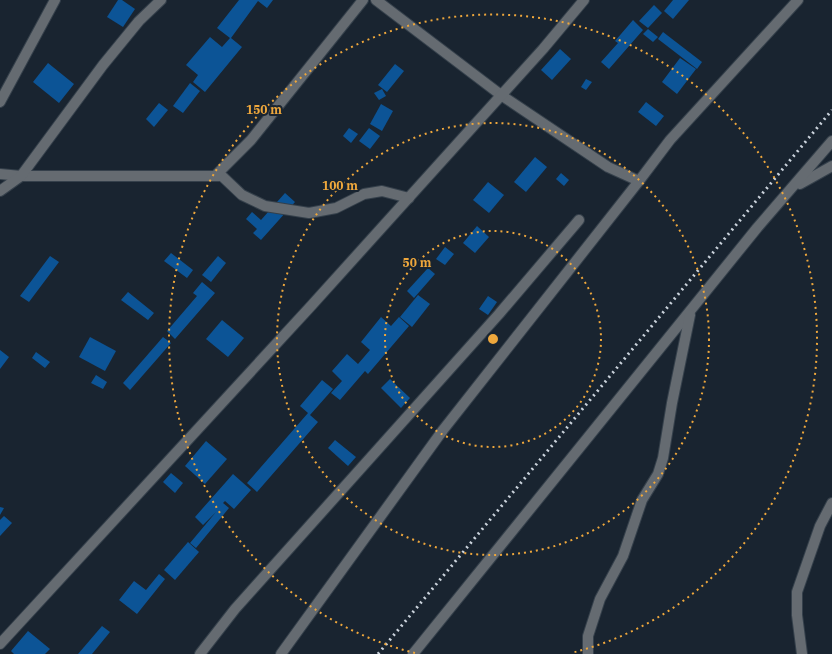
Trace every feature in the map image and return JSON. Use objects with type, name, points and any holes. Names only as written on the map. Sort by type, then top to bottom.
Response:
[{"type":"street","points":[[0,102],[55,0]]},
{"type":"street","points":[[0,191],[21,176],[103,65],[139,21],[161,0]]},
{"type":"street","points":[[215,176],[251,140],[363,0]]},
{"type":"street","points":[[376,0],[501,95],[608,166],[639,181]]},
{"type":"street","points":[[0,644],[409,198],[584,0]]},
{"type":"street","points":[[281,654],[443,430],[670,140],[798,0]]},
{"type":"street","points":[[413,654],[757,228],[832,141]]},
{"type":"street","points":[[793,188],[832,166]]},
{"type":"street","points":[[0,174],[21,176],[179,178],[222,176],[242,196],[265,206],[309,213],[336,208],[364,194],[382,191],[409,198]]},
{"type":"street","points":[[200,654],[235,609],[489,326],[579,220]]},
{"type":"street","points":[[588,654],[588,636],[600,599],[623,556],[642,500],[658,474],[663,458],[672,402],[690,312]]},
{"type":"street","points":[[802,654],[796,608],[797,592],[820,526],[832,503]]},
{"type":"building","points":[[118,0],[122,0],[135,9],[123,27],[107,17]]},
{"type":"building","points":[[239,0],[273,0],[267,8],[258,1],[231,38],[242,47],[205,92],[193,82],[198,75],[186,65],[210,37],[222,47],[230,38],[217,28]]},
{"type":"building","points":[[673,0],[689,0],[673,19],[664,11]]},
{"type":"building","points":[[654,5],[662,13],[648,28],[639,21]]},
{"type":"building","points":[[633,20],[643,30],[609,69],[601,62],[618,43],[615,41]]},
{"type":"building","points":[[648,29],[658,37],[653,42],[643,34]]},
{"type":"building","points":[[663,32],[702,62],[697,69],[658,39]]},
{"type":"building","points":[[560,49],[571,59],[552,80],[541,70]]},
{"type":"building","points":[[680,58],[696,69],[677,94],[662,82]]},
{"type":"building","points":[[48,63],[74,84],[59,103],[33,82]]},
{"type":"building","points":[[395,64],[404,71],[387,92],[378,85]]},
{"type":"building","points":[[586,79],[592,82],[586,90],[581,87]]},
{"type":"building","points":[[190,83],[200,91],[183,113],[173,106]]},
{"type":"building","points":[[382,89],[386,96],[379,100],[374,93]]},
{"type":"building","points":[[646,102],[664,116],[656,126],[638,112]]},
{"type":"building","points":[[159,103],[168,110],[154,127],[146,119]]},
{"type":"building","points":[[381,104],[393,111],[382,131],[370,124]]},
{"type":"building","points":[[349,128],[358,134],[351,143],[343,136]]},
{"type":"building","points":[[369,128],[380,136],[370,149],[359,141]]},
{"type":"building","points":[[535,157],[547,167],[526,192],[514,182]]},
{"type":"building","points":[[561,173],[569,180],[564,186],[556,179]]},
{"type":"building","points":[[488,182],[504,195],[489,213],[473,200]]},
{"type":"building","points":[[285,193],[295,202],[261,240],[253,233],[257,229],[246,219],[252,212],[261,220]]},
{"type":"building","points":[[477,226],[489,237],[475,253],[463,243]]},
{"type":"building","points":[[445,247],[454,254],[445,265],[436,259]]},
{"type":"building","points":[[171,253],[193,270],[187,278],[164,261]]},
{"type":"building","points":[[50,256],[59,262],[29,302],[20,296]]},
{"type":"building","points":[[218,256],[226,263],[211,282],[202,275]]},
{"type":"building","points":[[428,268],[435,274],[414,298],[407,291]]},
{"type":"building","points":[[202,282],[215,293],[175,339],[167,331],[197,296],[193,293]]},
{"type":"building","points":[[128,292],[154,313],[148,320],[121,300]]},
{"type":"building","points":[[418,295],[430,304],[412,327],[400,317]]},
{"type":"building","points":[[488,296],[497,302],[488,315],[479,309]]},
{"type":"building","points":[[381,317],[391,326],[399,317],[409,326],[368,374],[365,371],[340,400],[331,393],[342,381],[332,371],[347,354],[358,364],[370,350],[361,342]]},
{"type":"building","points":[[222,320],[244,338],[228,357],[206,339]]},
{"type":"building","points":[[90,337],[116,351],[105,371],[79,357]]},
{"type":"building","points":[[163,337],[171,343],[130,390],[123,383]]},
{"type":"building","points":[[0,350],[9,357],[0,369]]},
{"type":"building","points":[[36,352],[50,362],[45,368],[32,358]]},
{"type":"building","points":[[96,375],[107,382],[103,389],[91,383]]},
{"type":"building","points":[[390,379],[410,398],[401,408],[381,388]]},
{"type":"building","points":[[322,380],[333,389],[310,415],[318,422],[257,492],[247,483],[308,413],[300,406]]},
{"type":"building","points":[[335,440],[356,457],[348,466],[328,448]]},
{"type":"building","points":[[206,441],[227,459],[205,484],[185,466]]},
{"type":"building","points":[[171,473],[183,483],[175,493],[163,482]]},
{"type":"building","points":[[233,474],[251,490],[234,509],[225,501],[223,503],[229,508],[196,548],[190,543],[216,512],[203,525],[195,517]]},
{"type":"building","points":[[0,507],[4,508],[0,515]]},
{"type":"building","points":[[4,516],[12,523],[0,536],[0,520]]},
{"type":"building","points":[[188,542],[199,552],[175,580],[164,570]]},
{"type":"building","points":[[159,574],[165,579],[137,614],[119,600],[134,581],[146,590]]},
{"type":"building","points":[[102,626],[110,632],[92,654],[78,654]]},
{"type":"building","points":[[28,631],[50,649],[45,654],[14,654],[11,651]]},
{"type":"railway","points":[[378,654],[832,110]]}]
